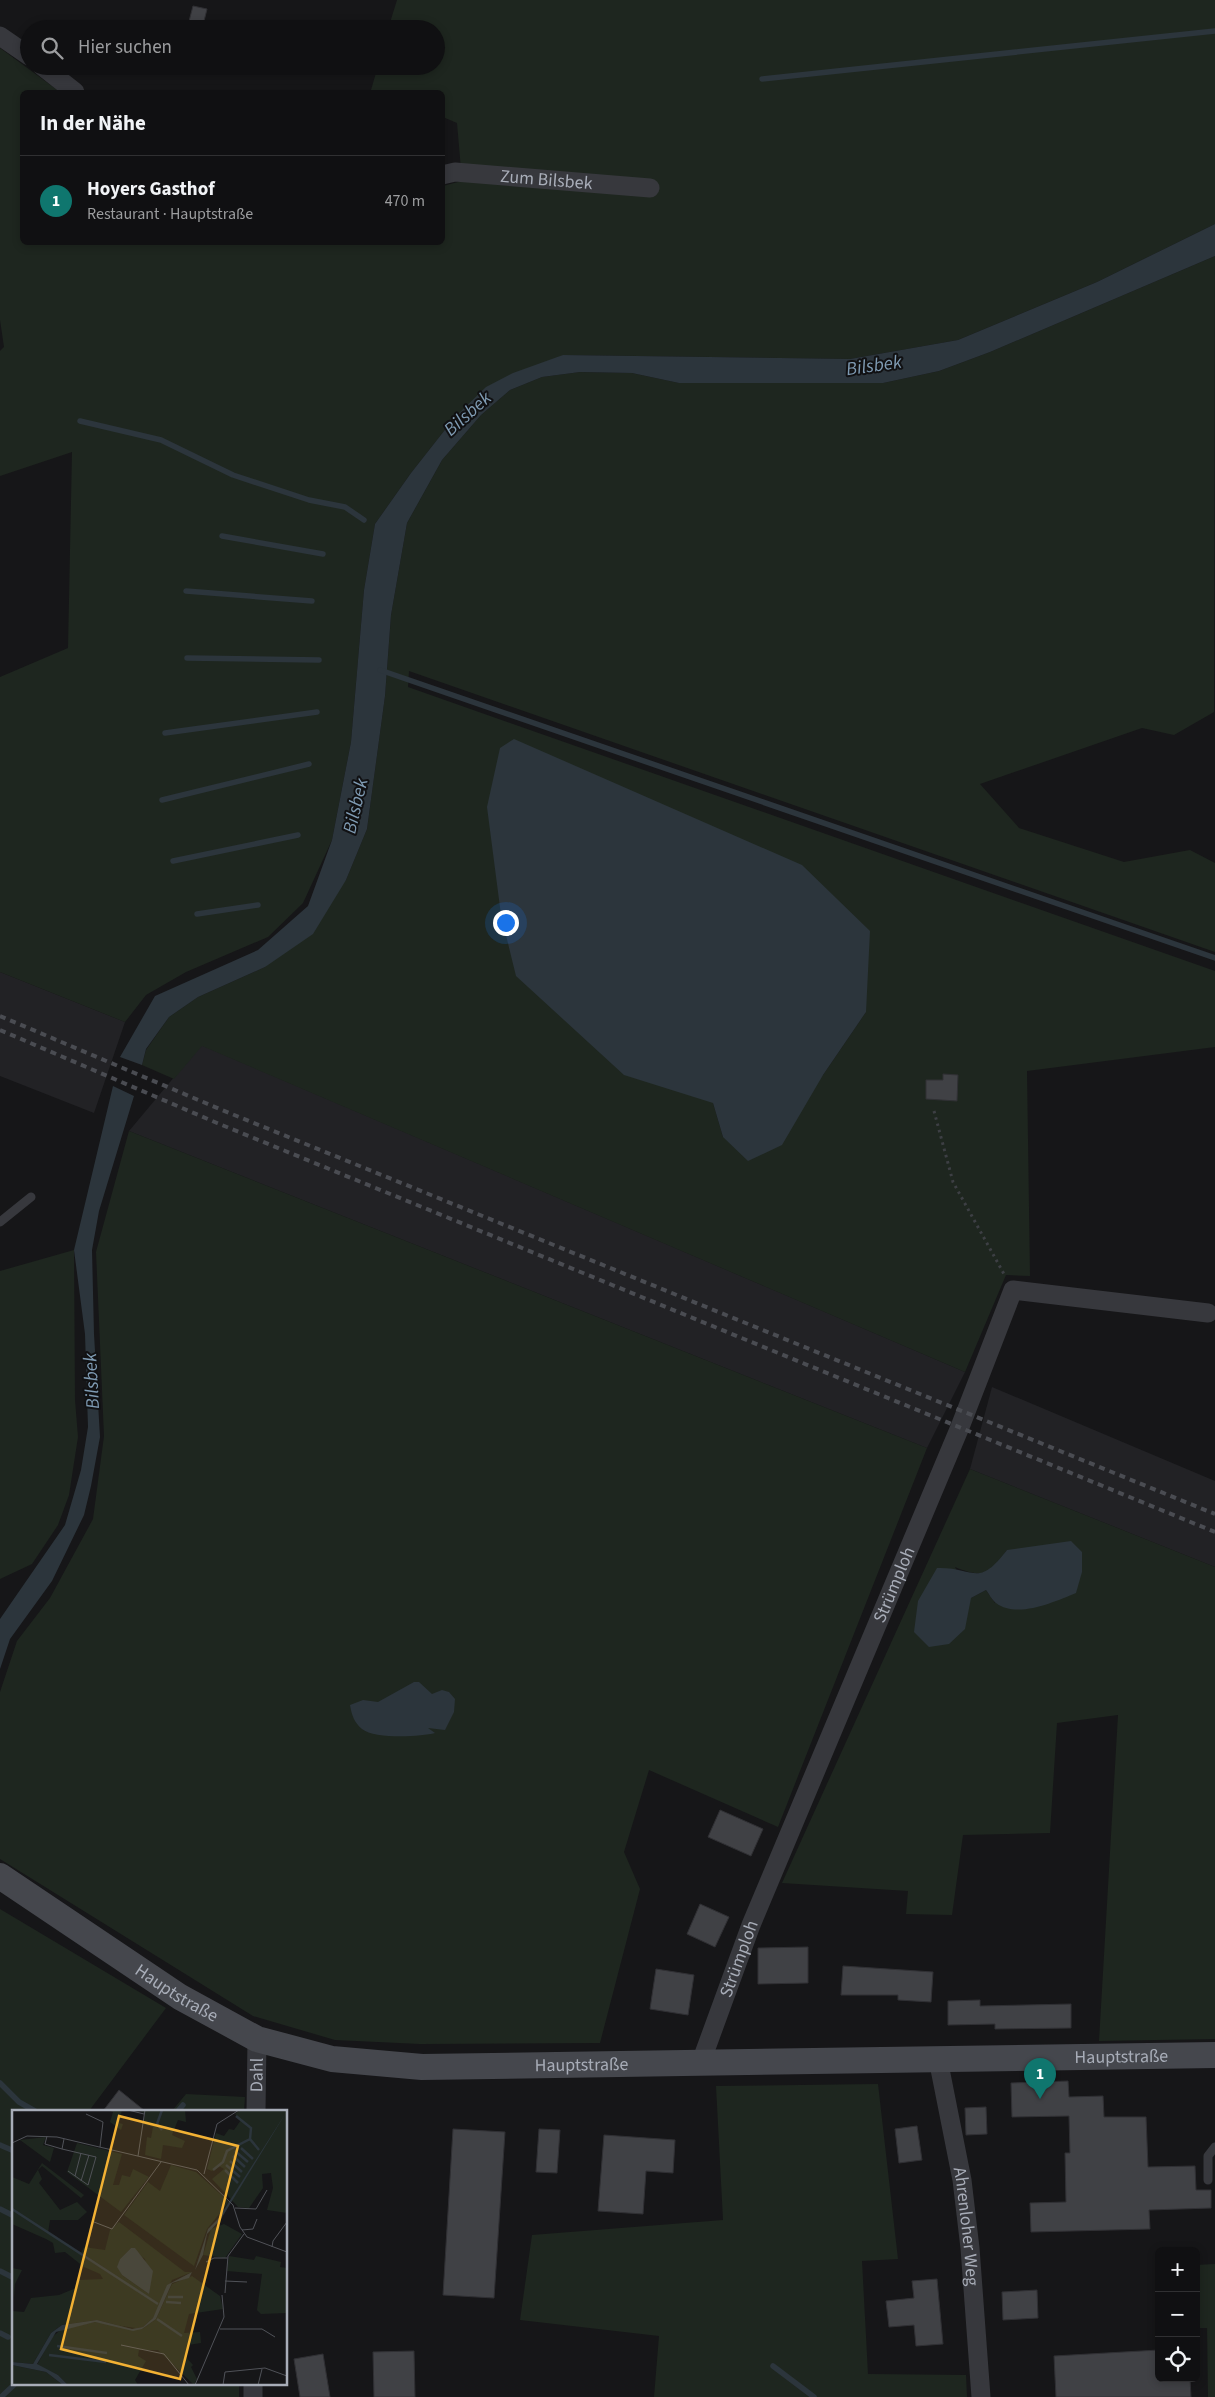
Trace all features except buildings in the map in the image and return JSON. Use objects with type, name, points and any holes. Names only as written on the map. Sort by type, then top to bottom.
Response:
[{"type":"main road","name":"Hauptstraße","points":[[0,1876],[180,1997],[257,2039],[332,2059],[422,2068],[1215,2055]]},
{"type":"street","points":[[0,36],[20,50]]},
{"type":"street","points":[[53,75],[72,90]]},
{"type":"street","name":"Zum Bilsbek","points":[[445,175],[455,172],[650,188]]},
{"type":"street","points":[[1013,1290],[1208,1313]]},
{"type":"street","name":"Strümploh","points":[[701,2062],[751,1925],[960,1427],[1013,1290]]},
{"type":"street","name":"Dahl","points":[[256,2110],[257,2039]]},
{"type":"street","name":"Ahrenloher Weg","points":[[938,2059],[962,2180],[981,2397]]},
{"type":"street","points":[[252,2397],[253,2384]]},
{"type":"lane","points":[[0,1222],[31,1197]]},
{"type":"lane","points":[[1208,2180],[1208,2156],[1215,2146]]},
{"type":"path","points":[[934,1111],[953,1182],[1013,1290]]},
{"type":"shaded area","points":[[397,0],[1215,0],[1215,224],[1097,282],[958,340],[850,359],[563,355],[455,417],[411,473],[375,524],[364,590],[351,742],[332,840],[303,903],[268,937],[186,972],[146,995],[125,1022],[0,972],[0,677],[68,648],[72,452],[0,476],[0,351],[4,347],[0,320],[0,48],[20,63],[20,75],[37,75],[57,90],[20,90],[20,245],[445,245],[445,185],[462,181],[457,123],[445,118],[445,90],[371,90],[375,75],[445,75],[445,20],[391,20]]},
{"type":"shaded area","points":[[1215,256],[1214,712],[1174,735],[1142,728],[980,784],[1019,828],[1124,862],[1190,850],[1215,863],[1215,952],[409,671],[408,687],[1215,971],[1215,1047],[1027,1071],[1030,1276],[1006,1275],[965,1372],[202,1046],[174,1079],[142,1065],[146,1050],[169,1017],[198,997],[265,967],[346,880],[367,829],[385,696],[391,615],[407,523],[442,460],[481,415],[510,390],[542,377],[580,372],[632,373],[679,383],[883,383],[939,371],[990,352]],"holes":[[[866,1012],[823,1075],[723,1137],[713,1103]]]},
{"type":"shaded area","points":[[0,972],[125,1022],[94,1113],[0,1076]]},
{"type":"shaded area","points":[[201,1045],[965,1372],[927,1448],[129,1131]]},
{"type":"shaded area","points":[[129,1131],[927,1448],[778,1827],[649,1770],[624,1852],[640,1889],[600,2043],[420,2044],[335,2040],[253,2016],[0,1859],[0,1692],[17,1641],[50,1598],[93,1519],[104,1436],[96,1252]]},
{"type":"shaded area","points":[[74,1250],[75,1400],[78,1437],[69,1495],[58,1525],[32,1564],[0,1579],[0,1271]]},
{"type":"shaded area","points":[[992,1387],[1215,1481],[1215,1567],[970,1469]]},
{"type":"shaded area","points":[[970,1469],[1215,1567],[1215,2039],[1099,2041],[1118,1715],[1057,1723],[1050,1833],[963,1835],[952,1915],[906,1914],[908,1891],[782,1883]],"holes":[[[1007,1550],[995,1603],[986,1590],[971,1598],[955,1567],[973,1573],[985,1572]]]},
{"type":"shaded area","points":[[0,1909],[166,2008],[90,2110],[12,2110],[12,2384],[239,2384],[239,2397],[0,2397]]},
{"type":"shaded area","points":[[878,2084],[898,2259],[862,2261],[868,2374],[966,2375],[967,2397],[654,2397],[659,2336],[520,2320],[532,2235],[723,2220],[716,2086]]},
{"type":"shaded area","points":[[186,2094],[245,2097],[244,2110],[173,2110]]},
{"type":"shaded area","points":[[1215,2264],[1215,2397],[1208,2397],[1207,2328],[1200,2328],[1200,2265]]},
{"type":"water","name":"Bilsbek","points":[[1215,224],[1215,256],[990,352],[939,371],[883,383],[679,383],[632,373],[580,372],[542,377],[510,390],[481,415],[442,460],[407,523],[391,615],[385,696],[367,829],[346,880],[313,934],[265,967],[198,997],[169,1017],[146,1049],[142,1065],[120,1057],[155,996],[258,950],[308,906],[332,840],[351,742],[364,590],[375,524],[411,473],[455,417],[486,387],[513,373],[563,355],[850,359],[958,340],[1097,282]]},
{"type":"water","points":[[514,739],[802,865],[870,931],[866,1012],[823,1075],[782,1145],[748,1161],[723,1137],[713,1103],[624,1075],[516,976],[501,915],[487,807],[500,748]]},
{"type":"water","name":"Bilsbek","points":[[113,1086],[134,1096],[99,1211],[92,1250],[94,1334],[100,1437],[91,1486],[84,1515],[52,1581],[10,1639],[0,1669],[0,1619],[65,1525],[81,1470],[88,1427],[85,1334],[74,1250]]},
{"type":"water","points":[[1071,1541],[1082,1552],[1082,1572],[1076,1593],[1036,1607],[1014,1609],[1005,1608],[996,1603],[986,1590],[971,1598],[965,1629],[949,1644],[929,1647],[914,1632],[918,1601],[937,1568],[982,1573],[997,1562],[1007,1550]]},
{"type":"water","points":[[414,1682],[419,1682],[432,1694],[442,1690],[449,1692],[455,1699],[454,1712],[445,1730],[428,1728],[435,1733],[386,1736],[368,1732],[357,1724],[350,1705],[363,1700],[378,1702]]},
{"type":"waterway","points":[[762,79],[1215,31]]},
{"type":"waterway","points":[[80,421],[161,440],[233,475],[309,500],[345,507],[364,520]]},
{"type":"waterway","points":[[222,536],[323,554]]},
{"type":"waterway","points":[[186,591],[312,601]]},
{"type":"waterway","points":[[187,658],[319,660]]},
{"type":"waterway","points":[[380,670],[1215,958]]},
{"type":"waterway","points":[[165,733],[317,712]]},
{"type":"waterway","points":[[162,800],[309,764]]},
{"type":"waterway","points":[[173,861],[298,835]]},
{"type":"waterway","points":[[197,914],[258,905]]},
{"type":"waterway","points":[[0,2083],[19,2102],[33,2110]]},
{"type":"waterway","points":[[179,2110],[183,2105]]},
{"type":"waterway","points":[[0,2145],[12,2150]]},
{"type":"waterway","points":[[0,2209],[12,2215]]},
{"type":"waterway","points":[[0,2271],[12,2277]]},
{"type":"waterway","points":[[0,2333],[8,2337]]},
{"type":"waterway","points":[[773,2366],[814,2397]]},
{"type":"waterway","points":[[1,2397],[15,2384]]},
{"type":"railway","points":[[0,1016],[222,1110],[1215,1514]]},
{"type":"railway","points":[[0,1030],[217,1123],[1215,1532]]},
{"type":"place","name":"Hoyers Gasthof","points":[[1040,2099]]}]
